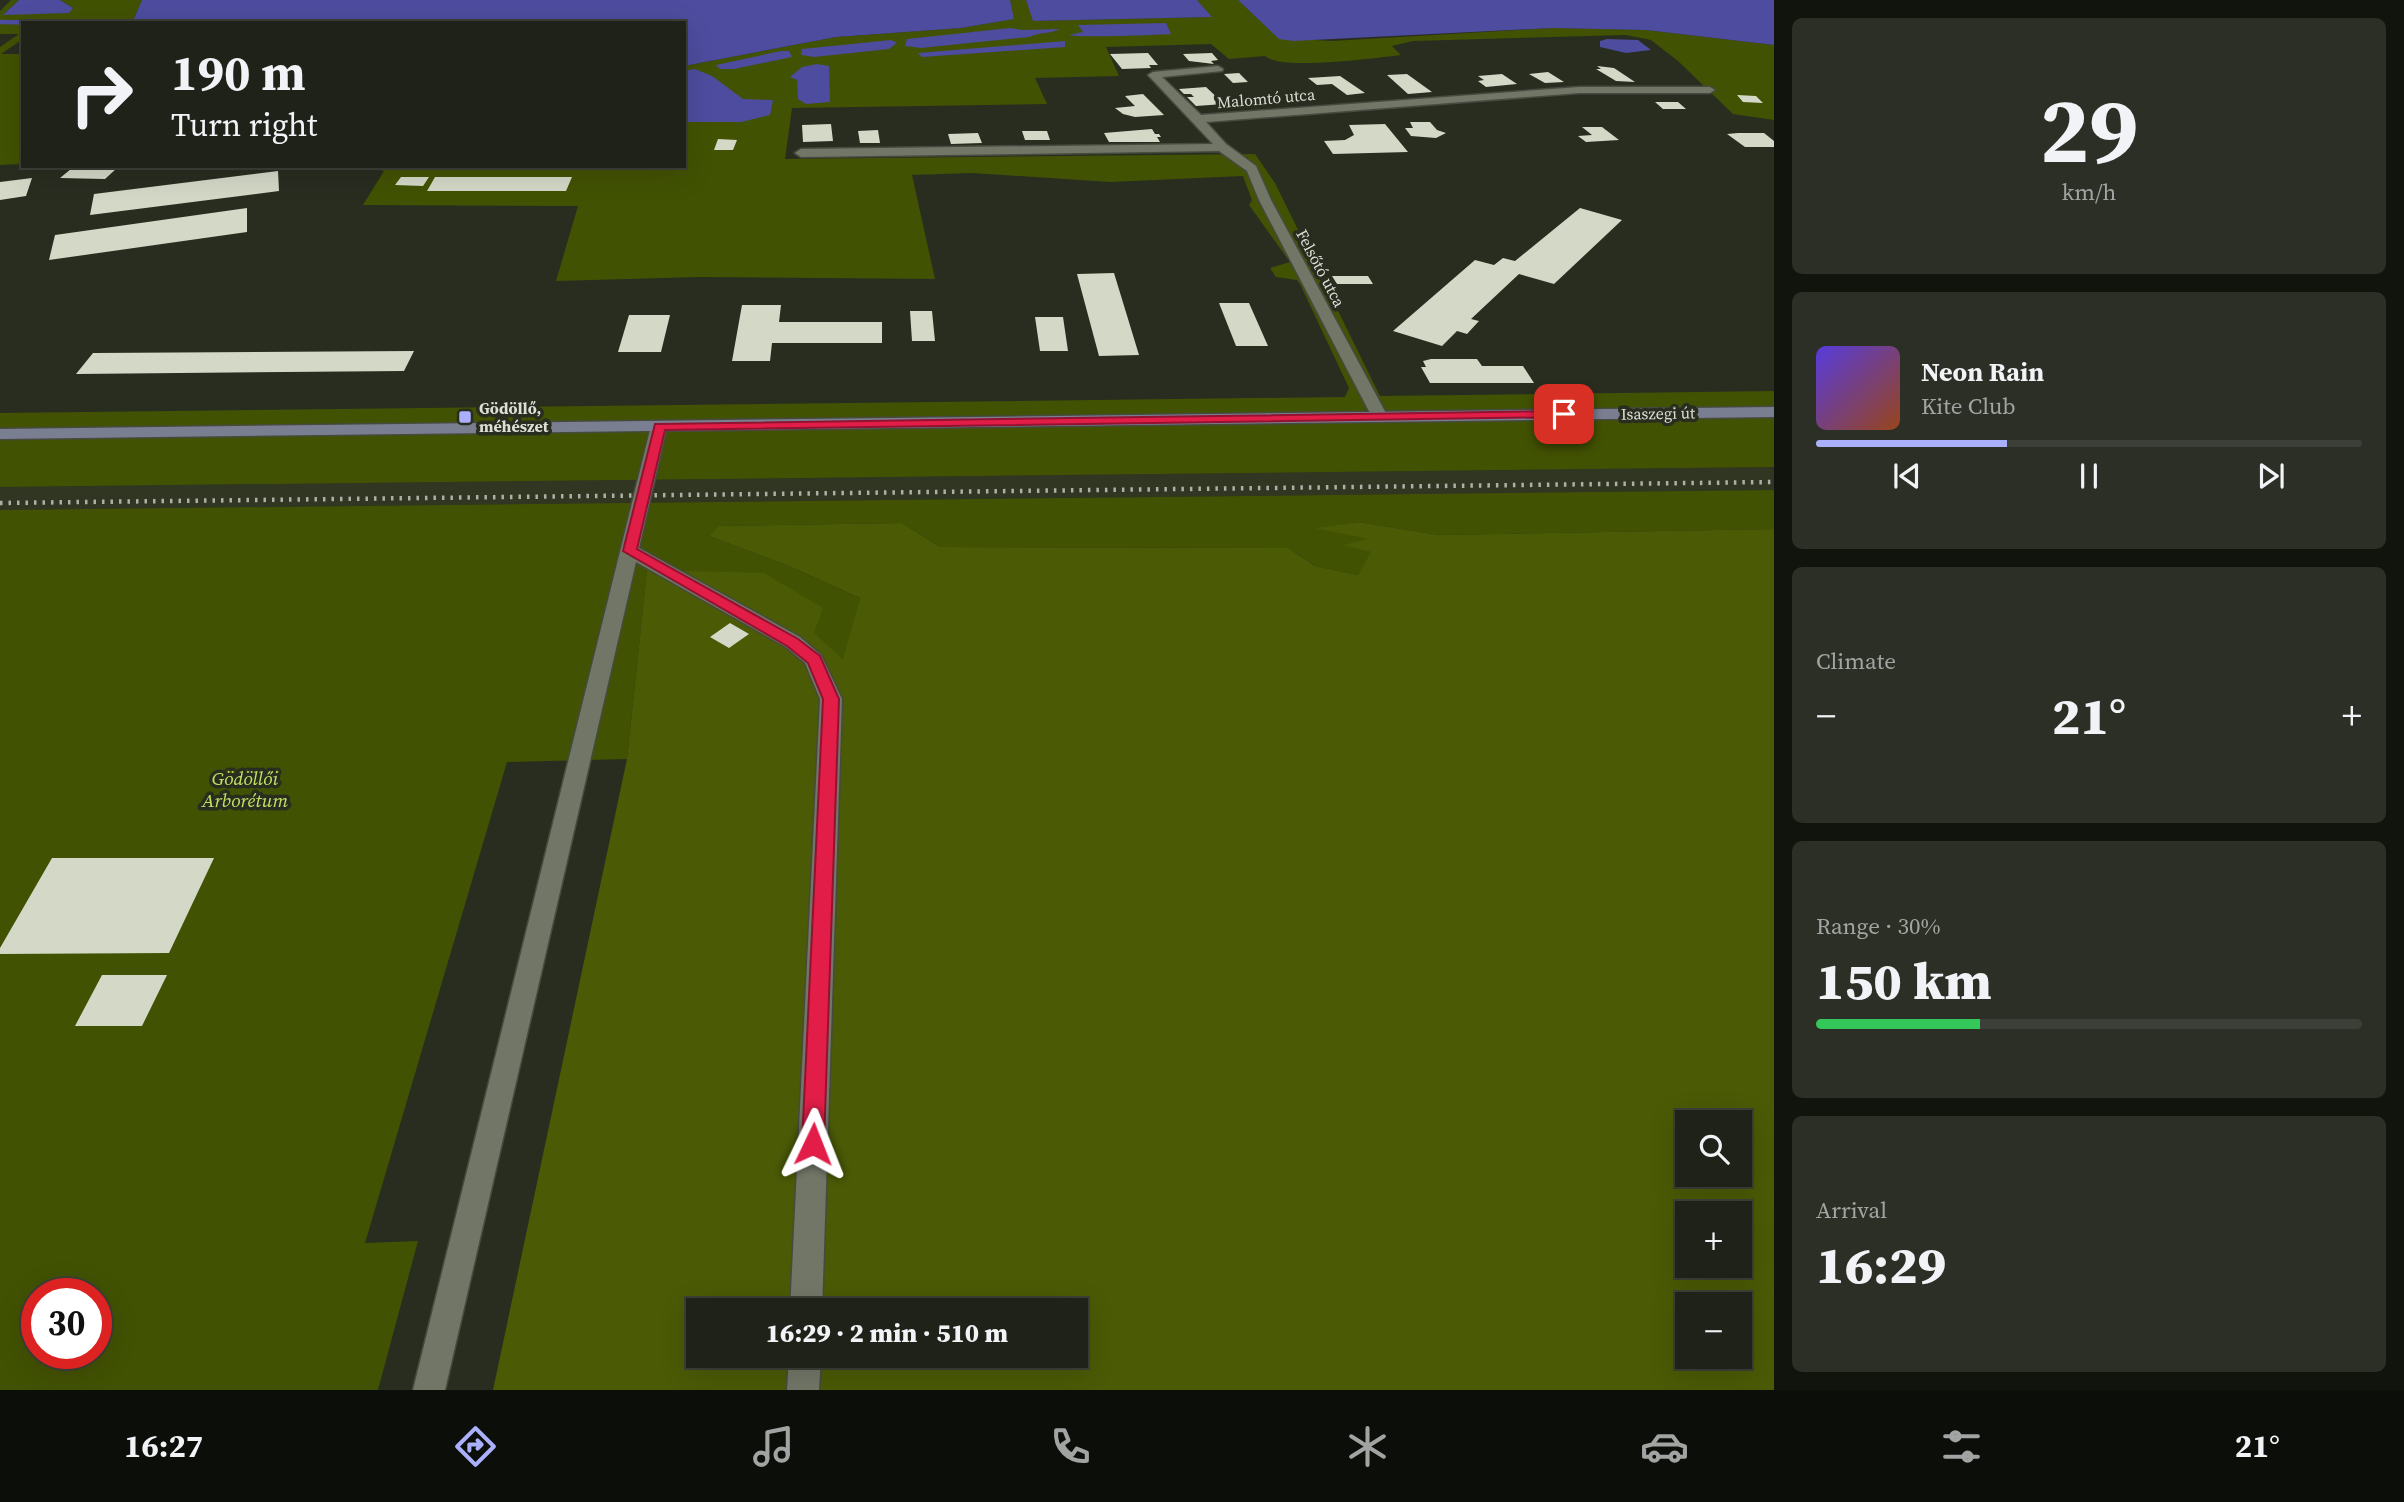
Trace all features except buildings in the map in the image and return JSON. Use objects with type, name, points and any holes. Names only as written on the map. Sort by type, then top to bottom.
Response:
[{"type":"main road","name":"Isaszegi út","points":[[0,435],[1774,412]]},
{"type":"street","points":[[1198,120],[1153,75],[1218,69]]},
{"type":"street","name":"Malomtó utca","points":[[1198,120],[1579,90],[1710,90]]},
{"type":"street","name":"Malomtó utca","points":[[1198,120],[1222,147]]},
{"type":"street","points":[[801,153],[1222,147]]},
{"type":"street","name":"Felsőtó utca","points":[[1222,147],[1237,155],[1252,169],[1265,201],[1380,416]]},
{"type":"street","points":[[429,1390],[659,426]]},
{"type":"street","points":[[630,551],[793,642],[814,660],[831,699],[807,1298]]},
{"type":"street","points":[[803,1390],[804,1368]]},
{"type":"shaded area","points":[[19,0],[60,0],[73,8],[69,13],[3,15]]},
{"type":"shaded area","points":[[142,0],[1010,0],[1014,19],[961,28],[836,37],[686,66],[686,21],[133,21]]},
{"type":"shaded area","points":[[1026,0],[1197,0],[1212,17],[1033,21]]},
{"type":"shaded area","points":[[1238,0],[1774,0],[1774,45],[1646,30],[1552,28],[1293,41],[1279,39]]},
{"type":"shaded area","points":[[1166,23],[1171,34],[1069,35],[1083,32],[1078,25]]},
{"type":"shaded area","points":[[1010,28],[1060,29],[1029,37],[921,48],[905,46],[907,39]]},
{"type":"shaded area","points":[[891,40],[897,43],[889,49],[814,57],[801,55],[802,49]]},
{"type":"shaded area","points":[[1638,40],[1651,50],[1626,53],[1600,47],[1600,41]]},
{"type":"shaded area","points":[[1065,41],[1065,47],[922,57],[918,53]]},
{"type":"shaded area","points":[[789,51],[792,57],[734,69],[720,69],[716,65]]},
{"type":"shaded area","points":[[817,64],[829,66],[830,102],[806,104],[798,99],[797,80],[790,77],[802,67]]},
{"type":"shaded area","points":[[695,69],[712,76],[743,99],[773,100],[770,115],[741,122],[686,122],[686,71]]},
{"type":"shaded area","points":[[1774,467],[1774,490],[0,510],[0,487]]},
{"type":"green space","points":[[11,0],[19,0],[4,14],[73,8],[60,0],[142,0],[133,21],[21,21],[21,40],[1,54],[21,54],[21,164],[0,165],[0,47],[19,34],[0,34],[0,11]]},
{"type":"green space","points":[[1010,0],[1026,0],[1034,21],[1211,17],[1197,0],[1238,0],[1279,38],[1332,41],[1552,28],[1646,30],[1774,45],[1774,120],[1733,114],[1678,61],[1651,40],[1626,35],[1413,41],[1392,46],[1401,55],[1309,63],[1290,63],[1265,56],[1229,59],[1211,44],[1106,47],[1119,76],[1035,78],[1047,104],[792,108],[785,159],[1255,154],[1275,183],[1380,396],[1774,391],[1774,467],[0,487],[0,413],[1345,397],[1349,388],[1300,284],[1297,280],[1276,277],[1270,268],[1290,262],[1249,205],[1252,200],[1243,176],[1110,182],[972,173],[912,175],[935,279],[699,277],[556,281],[578,206],[363,205],[384,171],[373,168],[686,168],[686,66],[836,37],[961,28],[1013,19]]},
{"type":"green space","name":"Gödöllői Arborétum","points":[[1774,490],[1774,529],[1439,535],[1358,522],[1317,528],[1372,539],[1344,545],[1372,552],[1358,575],[1315,566],[1288,548],[940,547],[902,523],[718,526],[709,536],[791,567],[860,598],[844,660],[813,633],[647,571],[627,759],[507,762],[365,1243],[418,1241],[378,1390],[0,1390],[0,510]]},
{"type":"green space","points":[[1358,522],[1439,535],[1774,529],[1774,1390],[493,1390],[627,759],[647,570],[764,573],[823,608],[814,633],[843,659],[860,598],[791,567],[709,536],[718,526],[902,523],[940,547],[1288,548],[1315,566],[1358,575],[1371,552],[1342,545],[1369,539],[1314,528]]},
{"type":"waterway","points":[[0,22],[21,22]]},
{"type":"railway","points":[[0,503],[1774,482]]},
{"type":"place","name":"Gödöllő, méhészet","points":[[465,417]]},
{"type":"route","points":[[813,1144],[831,699],[814,660],[793,642],[630,551],[659,426],[1564,414]]}]
